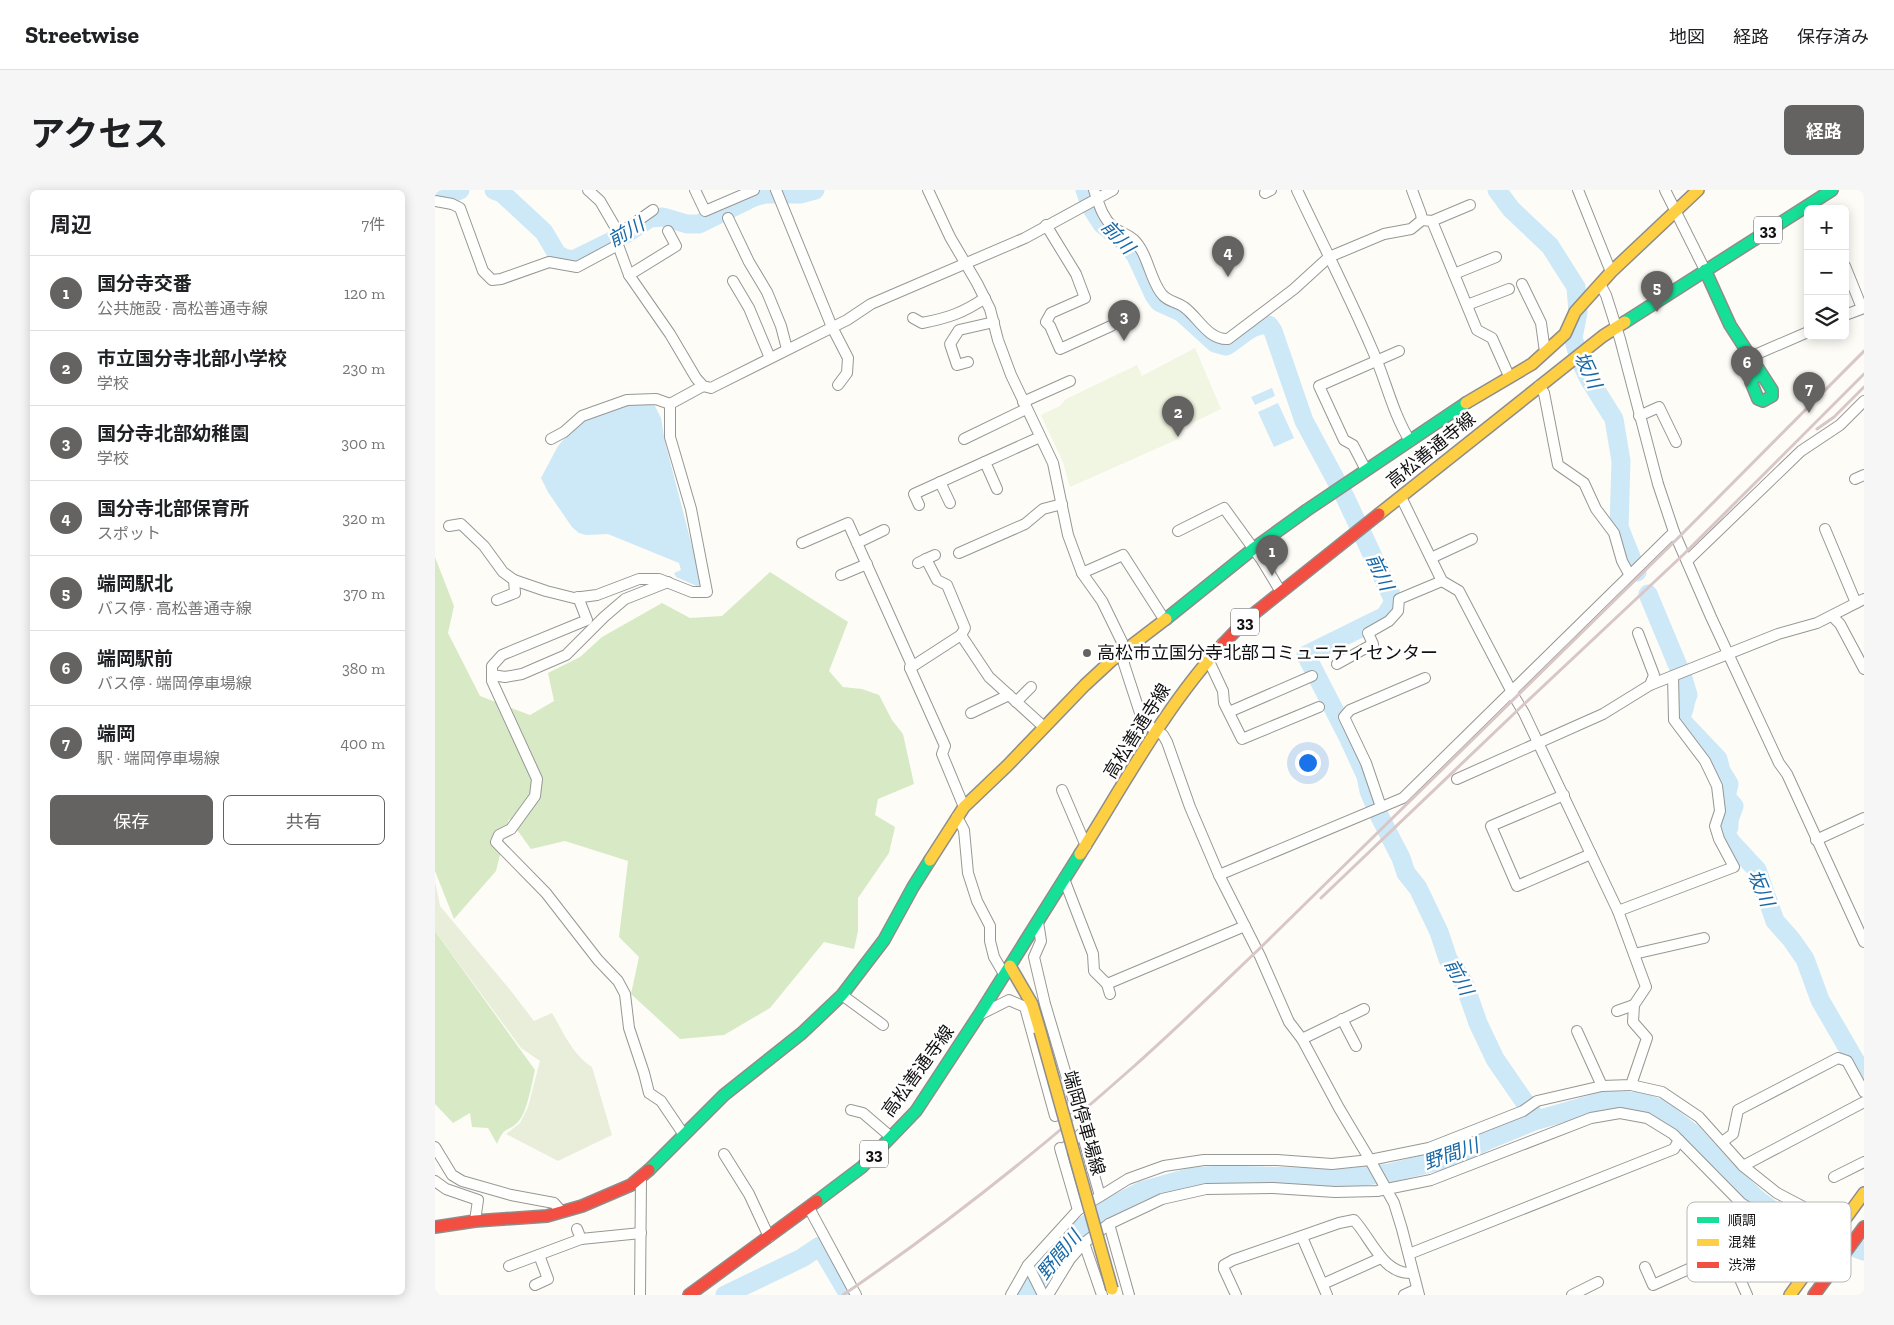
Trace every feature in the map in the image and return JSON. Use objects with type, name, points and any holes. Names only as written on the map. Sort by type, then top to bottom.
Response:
[{"type":"main road","points":[[435,1227],[475,1221],[547,1216],[583,1206],[641,1178],[724,1095],[802,1033],[842,995],[884,940],[913,887],[960,812],[1085,685],[1123,652],[1253,549],[1473,398],[1532,364],[1565,334],[1578,308],[1611,272],[1698,190]]},
{"type":"main road","name":"高松善通寺線","points":[[689,1295],[769,1238],[862,1167],[891,1138],[921,1103],[1194,676],[1246,620],[1585,350],[1705,270],[1832,190]]},
{"type":"main road","points":[[1705,270],[1730,325],[1761,374]]},
{"type":"main road","name":"端岡停車場線","points":[[1007,970],[1032,1004],[1109,1293]]},
{"type":"main road","points":[[1851,1212],[1864,1194]]},
{"type":"main road","points":[[1851,1245],[1863,1228]]},
{"type":"main road","points":[[1790,1295],[1799,1282]]},
{"type":"main road","points":[[1814,1295],[1824,1282]]},
{"type":"street","points":[[588,190],[600,201],[619,240],[629,275],[703,386],[711,388],[847,320],[871,304],[1005,247],[1046,225],[1096,194],[1113,190]]},
{"type":"street","points":[[695,190],[705,211],[754,190]]},
{"type":"street","points":[[929,190],[950,237],[985,298],[1011,375],[1024,406],[1053,463],[1068,535],[1082,573],[1102,601],[1122,642],[1124,664],[1140,713],[1145,723],[1163,735],[1167,742],[1190,807],[1219,875],[1260,956],[1289,1022],[1302,1038],[1339,1108],[1394,1203],[1418,1292],[1404,1295]]},
{"type":"street","points":[[1297,190],[1349,297],[1376,360],[1394,410],[1410,441]]},
{"type":"street","points":[[1412,190],[1421,214],[1427,221],[1454,274],[1477,330],[1492,338],[1509,376]]},
{"type":"street","points":[[1578,190],[1611,272]]},
{"type":"street","points":[[1665,190],[1705,270]]},
{"type":"street","points":[[776,191],[832,327],[848,358],[847,372],[838,385]]},
{"type":"street","points":[[1096,194],[1102,213],[1114,228],[1133,239],[1144,256],[1160,293],[1167,299],[1183,306],[1220,340],[1228,339],[1235,334],[1294,289],[1329,257],[1384,234],[1411,229],[1470,205]]},
{"type":"street","points":[[435,201],[452,204],[460,208],[483,271],[491,280],[501,279],[549,262],[577,266],[619,240],[653,210]]},
{"type":"street","points":[[728,218],[749,262],[767,292],[781,326],[787,349]]},
{"type":"street","points":[[1046,225],[1075,274],[1085,298],[1051,313],[1046,322],[1050,326],[1061,349],[1111,326]]},
{"type":"street","points":[[629,275],[676,246],[668,231]]},
{"type":"street","points":[[1454,274],[1496,257]]},
{"type":"street","points":[[1849,275],[1863,308],[1849,313]]},
{"type":"street","points":[[733,281],[749,308],[770,358]]},
{"type":"street","points":[[1522,284],[1541,323],[1545,352]]},
{"type":"street","points":[[1600,284],[1606,294],[1624,352],[1639,416],[1674,532],[1728,654],[1779,763],[1787,774],[1864,942]]},
{"type":"street","points":[[1467,305],[1509,288]]},
{"type":"street","points":[[913,318],[922,323],[950,317],[968,310],[985,298]]},
{"type":"street","points":[[968,362],[957,365],[951,344],[959,330],[994,322]]},
{"type":"street","points":[[1750,357],[1804,334]]},
{"type":"street","points":[[1366,470],[1353,445],[1344,440],[1319,386],[1399,351]]},
{"type":"street","points":[[964,439],[1071,381]]},
{"type":"street","points":[[670,404],[703,386]]},
{"type":"street","points":[[1539,386],[1544,392],[1558,465],[1584,483],[1596,509],[1614,533],[1622,561],[1629,574]]},
{"type":"street","points":[[551,439],[564,432],[582,416],[627,400],[656,398],[670,404]]},
{"type":"street","points":[[1687,561],[1801,451],[1840,425],[1864,400]]},
{"type":"street","points":[[449,526],[461,524],[484,546],[503,572],[514,580],[546,591],[578,597],[597,595],[639,578],[659,578],[692,592],[707,592],[691,509],[670,437],[670,404]]},
{"type":"street","points":[[1639,416],[1659,407],[1675,442]]},
{"type":"street","points":[[919,505],[914,494],[1040,437]]},
{"type":"street","points":[[985,462],[997,489]]},
{"type":"street","points":[[940,482],[949,503]]},
{"type":"street","points":[[1401,497],[1442,581],[1459,590],[1540,744],[1618,911],[1646,988],[1634,1005],[1633,1022],[1647,1038],[1631,1085]]},
{"type":"street","points":[[959,553],[1025,524],[1043,509],[1061,504]]},
{"type":"street","points":[[1178,531],[1224,508],[1281,592]]},
{"type":"street","points":[[802,544],[848,523],[911,663],[910,668],[945,746],[942,754],[964,830],[968,874],[977,901],[990,926],[990,942],[994,957],[1007,970]]},
{"type":"street","points":[[1457,779],[1540,744],[1565,730],[1603,714],[1650,685],[1778,634],[1817,623],[1860,601],[1825,529]]},
{"type":"street","points":[[857,543],[884,530]]},
{"type":"street","points":[[1219,875],[1403,798],[1629,574],[1674,532]]},
{"type":"street","points":[[1431,558],[1472,538]]},
{"type":"street","points":[[1082,573],[1123,555],[1164,619]]},
{"type":"street","points":[[910,668],[961,634],[965,628],[947,585],[937,580],[927,559]]},
{"type":"street","points":[[841,575],[867,564]]},
{"type":"street","points":[[497,600],[515,593],[514,580]]},
{"type":"street","points":[[1337,664],[1373,644],[1368,633],[1394,616],[1399,610],[1399,599],[1442,581]]},
{"type":"street","points":[[492,675],[505,677],[522,674],[567,655],[604,617],[625,599],[667,582]]},
{"type":"street","points":[[578,597],[587,620],[502,655],[492,666],[492,681],[537,779],[535,796],[511,829],[499,835],[496,842],[546,893],[597,960],[618,981],[625,994],[629,1028],[649,1094],[661,1101],[684,1134]]},
{"type":"street","points":[[1832,616],[1840,624],[1864,669]]},
{"type":"street","points":[[1638,633],[1654,675],[1650,685]]},
{"type":"street","points":[[961,634],[989,677],[1044,728]]},
{"type":"street","points":[[1208,660],[1223,690],[1224,703],[1242,739],[1319,707]]},
{"type":"street","points":[[1618,911],[1734,867],[1719,839],[1715,826],[1720,811],[1717,786],[1705,761],[1674,720],[1678,674]]},
{"type":"street","points":[[1229,712],[1312,676]]},
{"type":"street","points":[[1381,807],[1365,763],[1344,717],[1350,710],[1425,678]]},
{"type":"street","points":[[971,713],[1013,699],[1031,687]]},
{"type":"street","points":[[1062,790],[1086,846]]},
{"type":"street","points":[[1564,795],[1491,826],[1517,886],[1591,854]]},
{"type":"street","points":[[1816,840],[1864,818]]},
{"type":"street","points":[[1065,879],[1093,954],[1094,971],[1107,984],[1110,994]]},
{"type":"street","points":[[979,1014],[1009,1000],[1025,1007],[1055,1116],[1075,1105],[1045,1004],[1034,958],[1041,941],[1037,922]]},
{"type":"street","points":[[1107,984],[1245,926]]},
{"type":"street","points":[[1634,954],[1704,938]]},
{"type":"street","points":[[842,995],[883,1025]]},
{"type":"street","points":[[1617,1011],[1634,1005]]},
{"type":"street","points":[[1302,1038],[1364,1009]]},
{"type":"street","points":[[1342,1019],[1356,1046]]},
{"type":"street","points":[[1577,1031],[1602,1086]]},
{"type":"street","points":[[1722,1142],[1733,1134],[1738,1110],[1838,1058],[1847,1061],[1861,1078],[1864,1092]]},
{"type":"street","points":[[1011,1295],[1029,1265],[1078,1210],[1128,1179],[1155,1169],[1196,1161],[1277,1160],[1331,1164],[1371,1162],[1429,1148],[1523,1111],[1537,1101],[1602,1086],[1631,1085],[1662,1092],[1699,1117],[1743,1166],[1777,1193],[1794,1202]]},
{"type":"street","points":[[1743,1166],[1864,1102]]},
{"type":"street","points":[[851,1110],[863,1113],[891,1138]]},
{"type":"street","points":[[1048,1295],[1070,1259],[1084,1243],[1109,1224],[1162,1198],[1206,1189],[1273,1188],[1335,1192],[1377,1191],[1385,1187],[1431,1180],[1591,1118],[1620,1113],[1647,1118],[1673,1134],[1740,1202]]},
{"type":"street","points":[[1078,1210],[1061,1150],[1082,1133],[1100,1196]]},
{"type":"street","points":[[1409,1254],[1674,1149],[1679,1140]]},
{"type":"street","points":[[435,1147],[452,1175],[462,1181],[511,1195],[554,1203],[561,1212]]},
{"type":"street","points":[[724,1154],[749,1194],[769,1238]]},
{"type":"street","points":[[1834,1177],[1864,1162]]},
{"type":"street","points":[[641,1178],[641,1295]]},
{"type":"street","points":[[435,1181],[446,1189],[478,1200],[475,1221]]},
{"type":"street","points":[[809,1208],[856,1295]]},
{"type":"street","points":[[1236,1295],[1224,1265],[1233,1260],[1339,1223],[1354,1220],[1381,1258],[1403,1273],[1413,1273]]},
{"type":"street","points":[[1109,1224],[1129,1295]]},
{"type":"street","points":[[509,1266],[539,1255],[579,1234],[641,1233]]},
{"type":"street","points":[[1302,1237],[1327,1295]]},
{"type":"street","points":[[1084,1243],[1109,1293]]},
{"type":"street","points":[[535,1284],[549,1279],[539,1255]]},
{"type":"street","points":[[1323,1284],[1381,1258]]},
{"type":"street","points":[[1029,1265],[1043,1295]]},
{"type":"street","points":[[1645,1267],[1653,1285],[1687,1270]]},
{"type":"street","points":[[1572,1295],[1598,1282]]},
{"type":"street","points":[[1741,1282],[1747,1295]]},
{"type":"green space","points":[[1195,348],[1221,409],[1181,428],[1178,439],[1070,487],[1063,462],[1041,415],[1060,406],[1066,399],[1137,365],[1142,376]]},
{"type":"green space","points":[[435,557],[454,606],[448,633],[480,696],[530,715],[554,701],[548,673],[580,657],[602,637],[662,603],[690,618],[722,616],[770,572],[848,622],[829,671],[843,687],[862,689],[879,695],[892,720],[903,734],[914,784],[878,799],[875,815],[895,827],[889,853],[858,898],[858,931],[854,949],[824,942],[770,1008],[724,1035],[680,1039],[631,994],[639,957],[619,937],[628,861],[565,841],[531,849],[509,819],[496,871],[454,919],[435,871]]},
{"type":"green space","points":[[435,881],[440,906],[534,1021],[552,1013],[574,1050],[592,1067],[612,1135],[558,1161],[506,1134],[520,1123],[528,1107],[540,1061],[521,1048],[435,931]]},
{"type":"green space","points":[[435,931],[535,1070],[529,1098],[521,1118],[504,1132],[497,1144],[488,1128],[472,1127],[470,1113],[453,1123],[435,1104]]},
{"type":"water","points":[[1272,388],[1275,396],[1255,405],[1251,397]]},
{"type":"water","points":[[653,402],[661,418],[665,442],[702,585],[699,587],[676,577],[674,573],[681,570],[679,563],[608,534],[586,535],[579,533],[572,527],[548,492],[541,478],[558,446],[582,419],[625,404]]},
{"type":"water","points":[[1278,403],[1294,438],[1274,447],[1258,412]]},
{"type":"waterway","name":"前川","points":[[436,190],[444,195],[460,190]]},
{"type":"waterway","name":"前川","points":[[494,190],[502,193],[544,232],[557,254],[573,260],[624,235],[650,218],[663,217],[687,224],[699,224],[754,197],[765,194],[800,194],[815,190]]},
{"type":"waterway","name":"前川","points":[[1085,190],[1091,207],[1102,224],[1126,243],[1136,256],[1159,302],[1181,312],[1215,343],[1226,346],[1257,326],[1269,325],[1273,331],[1304,421],[1345,497],[1393,599],[1392,605],[1385,616],[1306,655],[1366,776],[1369,791],[1401,858],[1406,873],[1418,888],[1439,932],[1448,959],[1464,983],[1478,1023],[1495,1059],[1537,1120]]},
{"type":"waterway","name":"坂川","points":[[1497,190],[1511,209],[1550,246],[1576,287],[1578,312],[1573,338],[1589,379],[1614,419],[1621,461],[1619,527],[1637,572]]},
{"type":"waterway","name":"坂川","points":[[1648,594],[1683,678],[1688,695],[1681,715],[1682,721],[1718,759],[1721,771],[1729,784],[1726,797],[1734,806],[1729,820],[1729,827],[1725,832],[1731,842],[1757,870],[1775,921],[1805,959],[1820,1000],[1864,1076]]},
{"type":"waterway","name":"野間川","points":[[1026,1295],[1052,1259],[1077,1231],[1114,1205],[1142,1191],[1192,1177],[1220,1175],[1346,1178],[1390,1173],[1454,1157],[1488,1140],[1537,1120],[1604,1101],[1639,1101],[1661,1109],[1692,1133],[1724,1168],[1761,1202]]},
{"type":"waterway","points":[[725,1295],[802,1258],[820,1246],[849,1295]]},
{"type":"waterway","name":"野間川","points":[[1851,1246],[1864,1251]]},
{"type":"railway","points":[[843,1295],[918,1242],[991,1186],[1063,1128],[1164,1039],[1257,951],[1677,539],[1864,351]]},
{"type":"railway","points":[[1321,898],[1684,554],[1864,374]]},
{"type":"railway","points":[[1817,429],[1834,417],[1864,387]]},
{"type":"traffic: fast","points":[[1625,322],[1832,190]]},
{"type":"traffic: fast","points":[[1705,270],[1730,325],[1772,390],[1772,396],[1763,401],[1758,399],[1751,382],[1751,379],[1761,374]]},
{"type":"traffic: fast","points":[[1166,619],[1253,549],[1307,510],[1466,403]]},
{"type":"traffic: fast","points":[[817,1201],[862,1167],[916,1111],[1080,854]]},
{"type":"traffic: fast","points":[[649,1170],[724,1095],[802,1033],[842,995],[884,940],[930,860]]},
{"type":"traffic: slow","points":[[1466,403],[1532,364],[1565,334],[1575,312],[1611,272],[1698,190]]},
{"type":"traffic: slow","points":[[1379,514],[1603,336],[1625,322]]},
{"type":"traffic: slow","points":[[930,860],[964,807],[1007,766],[1085,685],[1111,661],[1166,619]]},
{"type":"traffic: slow","points":[[1080,854],[1165,718],[1183,692],[1223,644]]},
{"type":"traffic: slow","points":[[1010,966],[1032,1004],[1040,1031]]},
{"type":"traffic: slow","points":[[1040,1031],[1112,1289]]},
{"type":"traffic: slow","points":[[1851,1211],[1864,1193]]},
{"type":"traffic: slow","points":[[1790,1295],[1799,1282]]},
{"type":"traffic: jam","points":[[1223,644],[1246,620],[1379,514]]},
{"type":"traffic: jam","points":[[435,1227],[475,1221],[547,1216],[582,1206],[631,1185],[649,1170]]},
{"type":"traffic: jam","points":[[689,1295],[817,1201]]},
{"type":"traffic: jam","points":[[1851,1245],[1864,1227]]},
{"type":"traffic: jam","points":[[1814,1295],[1824,1282]]},
{"type":"place","name":"国分寺北部保育所","points":[[1228,277]]},
{"type":"place","name":"端岡駅北","points":[[1657,312]]},
{"type":"place","name":"国分寺北部幼稚園","points":[[1124,341]]},
{"type":"place","name":"端岡駅前","points":[[1747,387]]},
{"type":"place","name":"端岡","points":[[1809,413]]},
{"type":"place","name":"市立国分寺北部小学校","points":[[1178,437]]},
{"type":"place","name":"国分寺交番","points":[[1272,576]]},
{"type":"place","name":"高松市立国分寺北部コミュニティセンター","points":[[1087,653]]}]
